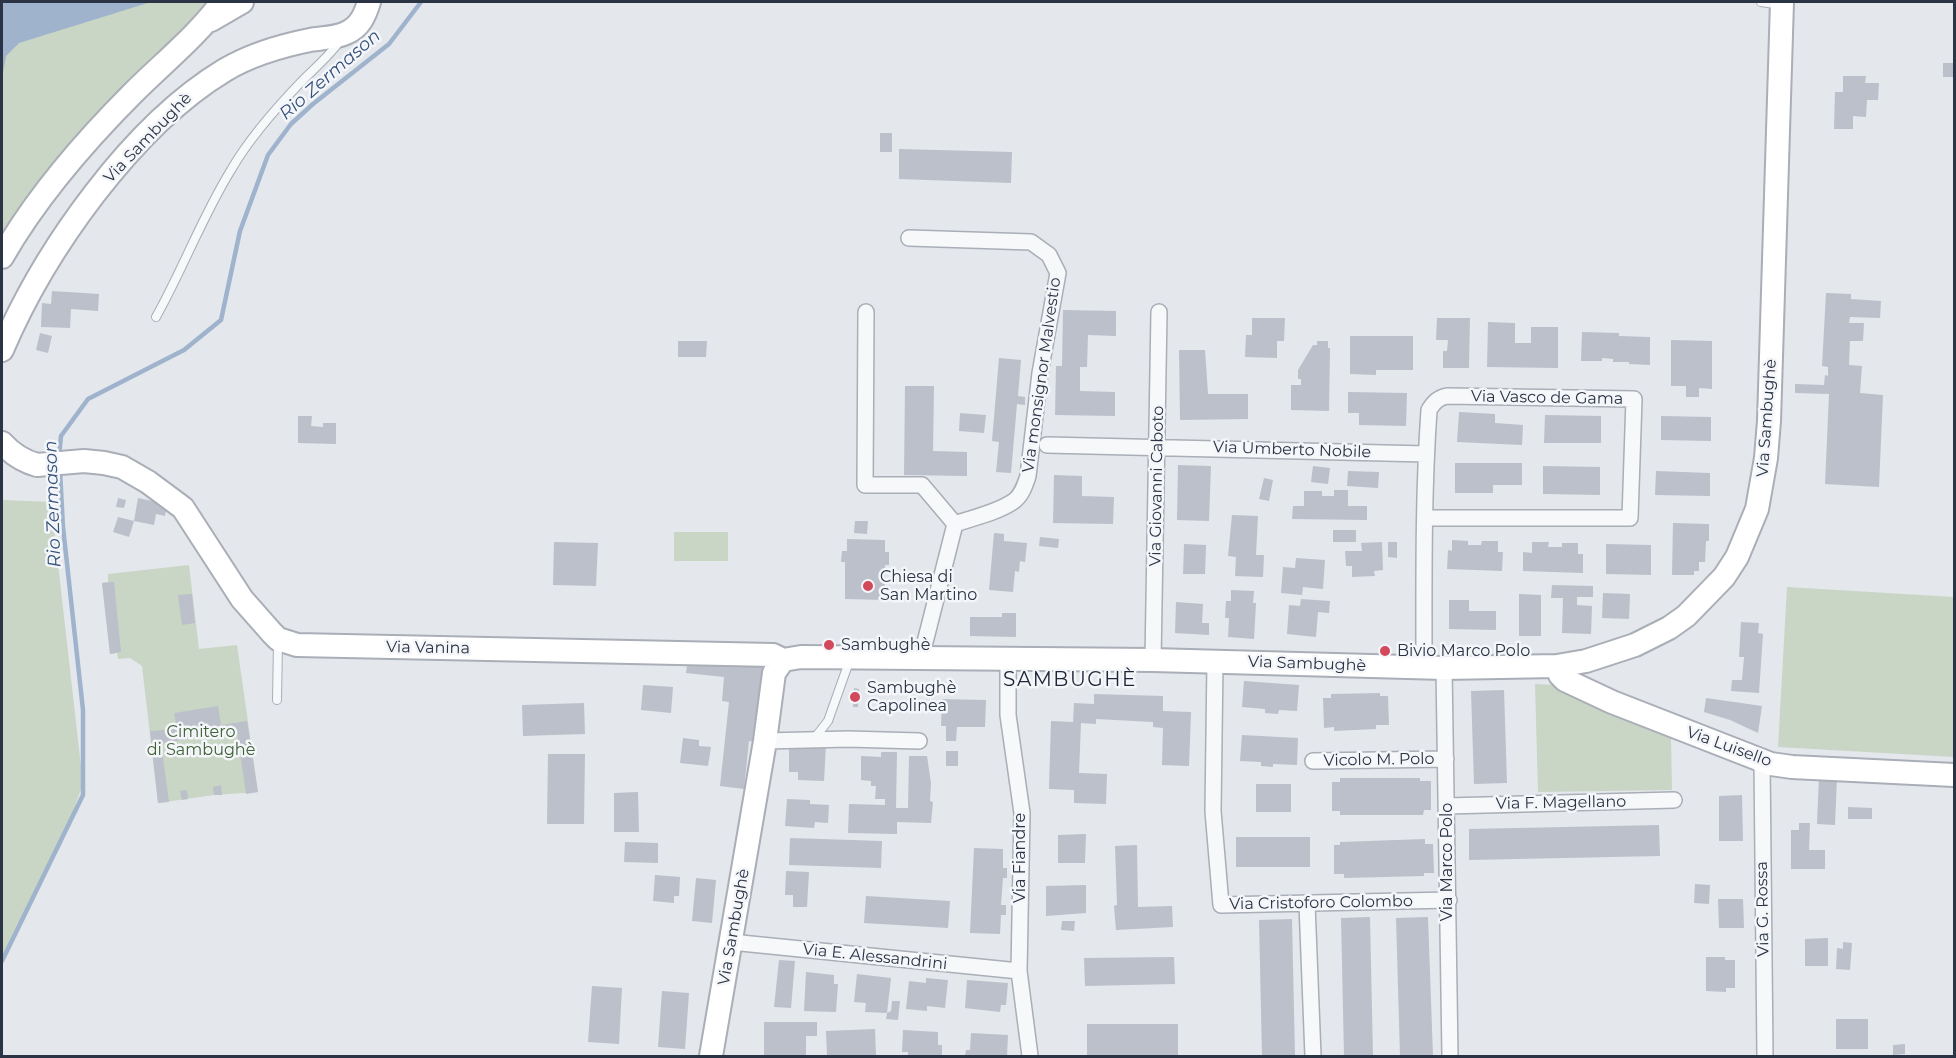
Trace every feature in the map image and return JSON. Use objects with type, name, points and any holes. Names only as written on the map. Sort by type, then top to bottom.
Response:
[{"type":"street","points":[[2,257],[30,213],[75,155],[121,106],[207,22],[222,2]]},
{"type":"street","points":[[207,22],[242,2]]},
{"type":"street","name":"Via Sambughè","points":[[711,1056],[765,741],[774,673],[783,660],[801,657],[851,657],[1154,660],[1434,668],[1557,666],[1586,661],[1635,645],[1669,628],[1686,616],[1724,577],[1737,557],[1757,509],[1766,458],[1769,421],[1775,3]]},
{"type":"street","points":[[346,33],[357,25],[366,5]]},
{"type":"street","name":"Via Sambughè","points":[[2,350],[16,316],[41,270],[107,178],[167,114],[199,86],[255,54],[285,45],[346,33]]},
{"type":"street","name":"Via monsignor Malvestio","points":[[909,238],[1030,242],[1049,255],[1058,273],[1040,373],[1028,476],[1015,501],[955,524]]},
{"type":"street","points":[[866,312],[865,485],[922,485],[955,524],[921,658]]},
{"type":"street","name":"Via Giovanni Caboto","points":[[1154,660],[1159,312]]},
{"type":"street","name":"Via Vasco de Gama","points":[[1425,518],[1630,518],[1634,399],[1448,396],[1440,398],[1433,404],[1429,410],[1425,518],[1434,668]]},
{"type":"street","points":[[2,443],[23,460],[37,465],[84,460],[122,467],[148,482],[183,508],[242,599],[278,639]]},
{"type":"street","name":"Via Umberto Nobile","points":[[1047,445],[1426,454]]},
{"type":"street","name":"Via Vanina","points":[[278,639],[297,645],[773,655],[783,660]]},
{"type":"street","name":"Via Fiandre","points":[[1008,659],[1008,715],[1022,813],[1019,971],[1030,1056]]},
{"type":"street","name":"Via Cristoforo Colombo","points":[[1215,662],[1212,811],[1221,906],[1449,900]]},
{"type":"street","name":"Via Luisello","points":[[1557,666],[1560,675],[1565,680],[1612,702],[1762,761],[1792,766],[1954,775]]},
{"type":"street","name":"Via Marco Polo","points":[[1434,668],[1446,759],[1450,1056]]},
{"type":"street","points":[[765,741],[848,739],[919,741]]},
{"type":"street","name":"Vicolo M. Polo","points":[[1313,761],[1446,759]]},
{"type":"street","name":"Via G. Rossa","points":[[1762,761],[1765,1056]]},
{"type":"street","name":"Via F. Magellano","points":[[1447,806],[1674,800]]},
{"type":"street","points":[[1307,904],[1313,1056]]},
{"type":"street","name":"Via E. Alessandrini","points":[[731,942],[1019,971]]},
{"type":"lane","points":[[156,317],[231,170],[267,119],[330,55],[346,33]]},
{"type":"lane","points":[[277,700],[278,639]]},
{"type":"lane","points":[[812,740],[828,721],[851,657]]},
{"type":"green space","points":[[2,2],[210,2],[98,112],[54,161],[2,240]]},
{"type":"green space","points":[[2,500],[51,502],[83,784],[65,834],[2,958]]},
{"type":"green space","points":[[674,532],[728,532],[728,561],[674,561]]},
{"type":"green space","name":"Cimitero di Sambughè","points":[[189,565],[199,649],[237,645],[258,792],[214,795],[158,803],[142,666],[130,658],[118,659],[117,653],[110,654],[102,583],[108,582],[108,574]]},
{"type":"green space","points":[[1787,587],[1954,597],[1954,757],[1778,747]]},
{"type":"green space","points":[[1535,684],[1555,685],[1671,738],[1672,790],[1538,792]]},
{"type":"water","points":[[2,2],[151,2],[19,43],[6,56],[2,79]]},
{"type":"building","points":[[1943,63],[1954,63],[1954,77],[1943,77]]},
{"type":"building","points":[[1843,76],[1866,76],[1865,83],[1879,83],[1878,100],[1867,100],[1866,117],[1853,116],[1853,129],[1834,129],[1835,92],[1843,92]]},
{"type":"building","points":[[880,133],[892,133],[892,152],[880,152]]},
{"type":"building","points":[[899,149],[1012,152],[1011,183],[899,179]]},
{"type":"building","points":[[52,291],[99,294],[98,311],[71,309],[70,328],[41,327],[42,303],[51,304]]},
{"type":"building","points":[[1826,293],[1851,294],[1851,299],[1881,301],[1880,318],[1850,317],[1849,323],[1864,323],[1863,341],[1850,341],[1849,365],[1862,366],[1860,393],[1883,395],[1879,487],[1825,484],[1829,394],[1795,393],[1795,384],[1824,385],[1825,375],[1828,376],[1828,367],[1822,366]]},
{"type":"building","points":[[1063,310],[1116,311],[1116,336],[1088,335],[1087,367],[1080,367],[1080,391],[1115,392],[1115,416],[1055,415],[1056,366],[1062,366]]},
{"type":"building","points":[[1252,318],[1285,318],[1284,341],[1277,341],[1277,358],[1245,357],[1246,335],[1252,335]]},
{"type":"building","points":[[1437,318],[1470,318],[1469,368],[1443,368],[1443,351],[1447,351],[1448,340],[1436,340]]},
{"type":"building","points":[[1488,322],[1515,323],[1515,343],[1531,343],[1531,327],[1558,327],[1558,368],[1487,367]]},
{"type":"building","points":[[1582,332],[1650,337],[1650,365],[1613,362],[1613,359],[1602,358],[1602,361],[1581,361]]},
{"type":"building","points":[[40,333],[52,336],[48,353],[36,350]]},
{"type":"building","points":[[1350,336],[1413,336],[1413,370],[1376,370],[1376,375],[1350,374]]},
{"type":"building","points":[[1671,340],[1712,341],[1712,389],[1699,388],[1699,397],[1686,397],[1686,386],[1671,386]]},
{"type":"building","points":[[678,341],[707,341],[706,357],[678,357]]},
{"type":"building","points":[[1317,341],[1328,341],[1328,348],[1330,348],[1329,411],[1291,410],[1291,385],[1301,385],[1298,370],[1313,345],[1317,345]]},
{"type":"building","points":[[1179,350],[1205,350],[1208,394],[1248,394],[1248,419],[1180,420]]},
{"type":"building","points":[[999,358],[1021,360],[1018,396],[1025,397],[1025,405],[1017,404],[1011,473],[996,472],[999,442],[992,441]]},
{"type":"building","points":[[905,386],[934,386],[933,451],[967,452],[967,476],[904,475]]},
{"type":"building","points":[[1348,392],[1407,393],[1406,426],[1359,425],[1359,413],[1348,413]]},
{"type":"building","points":[[1459,412],[1495,414],[1495,423],[1523,425],[1522,445],[1457,442]]},
{"type":"building","points":[[960,413],[986,415],[984,433],[959,431]]},
{"type":"building","points":[[1545,415],[1601,416],[1601,443],[1544,443]]},
{"type":"building","points":[[298,416],[312,416],[311,426],[323,427],[323,423],[336,423],[336,444],[298,443]]},
{"type":"building","points":[[1661,416],[1711,417],[1711,441],[1661,440]]},
{"type":"building","points":[[1455,463],[1522,463],[1522,485],[1493,485],[1493,493],[1455,493]]},
{"type":"building","points":[[1178,465],[1211,466],[1209,521],[1177,520]]},
{"type":"building","points":[[1313,466],[1330,468],[1328,484],[1311,482]]},
{"type":"building","points":[[1543,466],[1600,467],[1600,495],[1543,494]]},
{"type":"building","points":[[1348,471],[1379,472],[1378,488],[1347,486]]},
{"type":"building","points":[[1656,471],[1710,473],[1710,496],[1655,495]]},
{"type":"building","points":[[1054,475],[1082,476],[1082,496],[1114,497],[1113,524],[1053,523]]},
{"type":"building","points":[[1264,478],[1273,480],[1269,501],[1259,499]]},
{"type":"building","points":[[1334,490],[1348,490],[1348,506],[1367,506],[1367,520],[1292,519],[1293,506],[1304,506],[1304,491],[1322,491],[1322,496],[1334,496]]},
{"type":"building","points":[[157,493],[168,499],[165,516],[156,514],[154,525],[134,521],[138,498],[152,501]]},
{"type":"building","points":[[118,498],[126,500],[124,508],[116,507]]},
{"type":"building","points":[[1232,515],[1258,516],[1256,555],[1264,555],[1263,577],[1235,576],[1236,557],[1228,556]]},
{"type":"building","points":[[118,517],[134,521],[129,537],[113,532]]},
{"type":"building","points":[[855,521],[868,521],[867,534],[854,533]]},
{"type":"building","points":[[1673,523],[1709,524],[1705,562],[1699,562],[1699,571],[1694,571],[1694,575],[1672,575]]},
{"type":"building","points":[[1333,530],[1356,530],[1356,542],[1333,542]]},
{"type":"building","points":[[994,533],[1004,534],[1004,541],[1027,543],[1025,562],[1020,561],[1019,572],[1015,571],[1013,592],[989,590]]},
{"type":"building","points":[[1040,537],[1059,539],[1058,548],[1039,546]]},
{"type":"building","points":[[847,539],[885,540],[885,552],[889,552],[889,565],[885,565],[885,600],[845,599],[845,562],[841,562],[842,551],[847,551]]},
{"type":"building","points":[[1452,540],[1468,541],[1468,545],[1481,545],[1482,541],[1498,541],[1498,552],[1503,552],[1502,571],[1447,569],[1448,550],[1452,551]]},
{"type":"building","points":[[554,542],[598,543],[596,586],[553,585]]},
{"type":"building","points":[[1382,542],[1383,570],[1374,571],[1375,576],[1352,577],[1352,566],[1346,566],[1345,551],[1362,551],[1361,543]]},
{"type":"building","points":[[1388,542],[1397,542],[1397,558],[1388,557]]},
{"type":"building","points":[[1532,542],[1549,542],[1548,547],[1562,547],[1562,543],[1578,543],[1578,554],[1583,554],[1583,573],[1523,571],[1523,552],[1532,553]]},
{"type":"building","points":[[1184,544],[1206,545],[1205,574],[1183,574]]},
{"type":"building","points":[[1606,544],[1651,545],[1651,575],[1606,574]]},
{"type":"building","points":[[1296,558],[1325,560],[1323,589],[1303,587],[1302,595],[1281,593],[1283,567],[1295,568]]},
{"type":"building","points":[[114,582],[121,652],[110,654],[102,583]]},
{"type":"building","points":[[1552,585],[1593,586],[1593,597],[1577,597],[1577,605],[1592,606],[1591,634],[1562,633],[1563,598],[1551,598]]},
{"type":"building","points":[[1231,590],[1254,591],[1253,603],[1256,603],[1254,639],[1228,637],[1229,618],[1225,618],[1226,601],[1231,601]]},
{"type":"building","points":[[1603,593],[1630,594],[1629,619],[1602,618]]},
{"type":"building","points":[[192,594],[195,623],[182,625],[178,595]]},
{"type":"building","points":[[1519,594],[1541,595],[1541,636],[1519,636]]},
{"type":"building","points":[[1301,599],[1330,601],[1329,613],[1318,612],[1316,637],[1287,634],[1289,605],[1300,606]]},
{"type":"building","points":[[1449,600],[1469,600],[1469,611],[1496,611],[1496,630],[1449,629]]},
{"type":"building","points":[[1176,602],[1203,604],[1202,623],[1209,623],[1209,635],[1175,633]]},
{"type":"building","points":[[1002,613],[1016,613],[1016,637],[970,636],[970,617],[1002,617]]},
{"type":"building","points":[[1741,622],[1759,623],[1758,633],[1763,634],[1759,693],[1731,691],[1732,680],[1742,680],[1744,657],[1739,657]]},
{"type":"building","points":[[688,659],[767,667],[756,742],[749,741],[744,789],[720,786],[729,702],[722,701],[724,677],[686,673]]},
{"type":"building","points":[[1244,681],[1299,685],[1297,711],[1279,710],[1278,714],[1265,713],[1265,709],[1242,707]]},
{"type":"building","points":[[643,685],[673,687],[671,713],[641,710]]},
{"type":"building","points":[[854,688],[859,689],[858,707],[853,707]]},
{"type":"building","points":[[1504,690],[1507,783],[1474,784],[1471,691]]},
{"type":"building","points":[[1380,693],[1380,696],[1388,696],[1389,725],[1376,725],[1376,729],[1334,731],[1334,727],[1324,728],[1323,698],[1331,698],[1331,694]]},
{"type":"building","points":[[1094,694],[1163,696],[1163,711],[1191,712],[1189,766],[1162,765],[1163,728],[1153,727],[1153,722],[1096,719],[1096,724],[1081,723],[1079,773],[1107,774],[1106,804],[1074,803],[1074,790],[1049,789],[1051,721],[1073,722],[1074,703],[1094,704]]},
{"type":"building","points":[[1706,698],[1762,706],[1758,733],[1730,720],[1704,712]]},
{"type":"building","points":[[942,699],[986,700],[985,727],[957,727],[956,741],[946,741],[946,726],[941,726]]},
{"type":"building","points":[[584,703],[585,734],[523,736],[522,705]]},
{"type":"building","points":[[218,706],[221,725],[247,721],[258,792],[246,794],[237,732],[161,743],[169,802],[158,803],[150,731],[177,729],[174,713]]},
{"type":"building","points":[[1242,735],[1298,738],[1297,765],[1273,764],[1273,767],[1261,766],[1261,762],[1240,761]]},
{"type":"building","points":[[683,738],[699,740],[699,746],[711,747],[708,766],[680,763]]},
{"type":"building","points":[[826,745],[824,781],[798,780],[798,772],[789,772],[789,747]]},
{"type":"building","points":[[946,751],[958,751],[958,766],[946,766]]},
{"type":"building","points":[[881,752],[897,752],[896,808],[908,808],[909,756],[927,756],[931,783],[930,801],[933,802],[931,823],[897,822],[897,834],[848,833],[849,804],[885,805],[885,799],[875,799],[876,786],[871,786],[871,781],[861,780],[861,756],[881,757]]},
{"type":"building","points":[[548,754],[585,754],[584,824],[547,824]]},
{"type":"building","points":[[1819,777],[1837,777],[1835,825],[1817,824]]},
{"type":"building","points":[[1340,778],[1420,778],[1420,781],[1431,781],[1431,810],[1424,810],[1423,815],[1340,815],[1340,811],[1332,811],[1332,782],[1340,782]]},
{"type":"building","points":[[1256,784],[1291,784],[1291,812],[1256,812]]},
{"type":"building","points":[[221,785],[222,795],[214,795],[213,787]]},
{"type":"building","points":[[187,790],[188,799],[182,800],[180,791]]},
{"type":"building","points":[[638,792],[639,832],[614,832],[614,793]]},
{"type":"building","points":[[1742,795],[1743,841],[1719,841],[1719,796]]},
{"type":"building","points":[[787,799],[810,800],[810,804],[829,805],[828,823],[815,822],[814,828],[785,826]]},
{"type":"building","points":[[1848,807],[1872,808],[1872,819],[1848,819]]},
{"type":"building","points":[[1799,823],[1810,823],[1809,850],[1825,850],[1825,869],[1791,869],[1791,830],[1799,830]]},
{"type":"building","points":[[1659,825],[1660,856],[1469,860],[1469,829]]},
{"type":"building","points":[[1086,834],[1085,863],[1058,863],[1058,835]]},
{"type":"building","points":[[1236,837],[1310,837],[1310,867],[1236,867]]},
{"type":"building","points":[[790,838],[882,841],[881,868],[789,865]]},
{"type":"building","points":[[1425,839],[1425,844],[1433,844],[1434,873],[1424,873],[1424,876],[1344,878],[1344,874],[1334,874],[1334,845],[1340,845],[1340,842]]},
{"type":"building","points":[[625,842],[658,843],[658,863],[624,862]]},
{"type":"building","points":[[1137,845],[1138,907],[1172,906],[1173,927],[1116,930],[1115,846]]},
{"type":"building","points":[[974,848],[1003,849],[1003,868],[1007,868],[1007,878],[1003,878],[1001,905],[1006,905],[1006,915],[1001,915],[1000,934],[970,933]]},
{"type":"building","points":[[786,871],[809,872],[807,907],[793,907],[793,895],[785,895]]},
{"type":"building","points":[[655,875],[680,877],[679,896],[674,896],[674,903],[653,901]]},
{"type":"building","points":[[696,878],[716,880],[712,923],[692,921]]},
{"type":"building","points":[[1695,884],[1710,885],[1709,904],[1694,903]]},
{"type":"building","points":[[1086,885],[1086,913],[1046,916],[1046,886]]},
{"type":"building","points":[[866,896],[950,901],[948,928],[864,923]]},
{"type":"building","points":[[1718,899],[1743,899],[1744,928],[1719,928]]},
{"type":"building","points":[[1370,917],[1373,1056],[1344,1056],[1341,918]]},
{"type":"building","points":[[1428,917],[1433,1056],[1400,1056],[1396,918]]},
{"type":"building","points":[[1292,919],[1295,1056],[1262,1056],[1259,920]]},
{"type":"building","points":[[1062,921],[1075,921],[1074,931],[1061,930]]},
{"type":"building","points":[[1828,938],[1828,966],[1805,966],[1805,939]]},
{"type":"building","points":[[1843,942],[1852,943],[1850,970],[1836,969],[1837,948],[1843,949]]},
{"type":"building","points":[[1174,957],[1175,984],[1085,986],[1084,958]]},
{"type":"building","points":[[1706,957],[1725,957],[1725,960],[1735,960],[1735,988],[1726,988],[1726,992],[1706,991]]},
{"type":"building","points":[[779,960],[795,961],[791,1008],[774,1007]]},
{"type":"building","points":[[806,972],[834,975],[834,984],[838,984],[836,1012],[804,1011]]},
{"type":"building","points":[[857,974],[891,978],[887,1013],[865,1012],[866,1003],[854,1002]]},
{"type":"building","points":[[926,978],[948,980],[945,1008],[927,1006],[927,1011],[906,1009],[909,981],[926,983]]},
{"type":"building","points":[[967,980],[1008,983],[1006,1005],[1001,1005],[1000,1012],[965,1008]]},
{"type":"building","points":[[592,986],[622,988],[619,1044],[588,1042]]},
{"type":"building","points":[[662,991],[689,993],[685,1049],[658,1047]]},
{"type":"building","points":[[892,1001],[900,1001],[898,1020],[886,1019],[887,1013],[891,1011]]},
{"type":"building","points":[[1836,1019],[1868,1019],[1868,1049],[1836,1049]]},
{"type":"building","points":[[764,1022],[817,1022],[817,1036],[806,1036],[806,1056],[764,1056]]},
{"type":"building","points":[[1087,1024],[1178,1024],[1178,1055],[1087,1056]]},
{"type":"building","points":[[875,1029],[876,1056],[827,1056],[826,1031]]},
{"type":"building","points":[[903,1030],[938,1032],[938,1045],[942,1045],[942,1056],[908,1056],[908,1052],[902,1052]]},
{"type":"building","points":[[971,1033],[1008,1035],[1007,1056],[965,1056],[966,1050],[970,1050]]},
{"type":"building","points":[[1905,1044],[1905,1054],[1893,1055],[1893,1045]]},
{"type":"waterway","name":"Rio Zermason","points":[[59,456],[61,436],[88,399],[184,350],[221,320],[240,231],[268,155],[291,124],[389,44],[421,2]]},
{"type":"waterway","name":"Rio Zermason","points":[[2,961],[83,795],[83,710],[63,527],[60,471]]},
{"type":"place","name":"Chiesa di San Martino","points":[[868,586]]},
{"type":"place","name":"Sambughè","points":[[829,645]]},
{"type":"place","name":"Bivio Marco Polo","points":[[1385,651]]},
{"type":"place","name":"Sambughè Capolinea","points":[[855,697]]},
{"type":"district","name":"SAMBUGHÈ","points":[[1070,680]]}]
